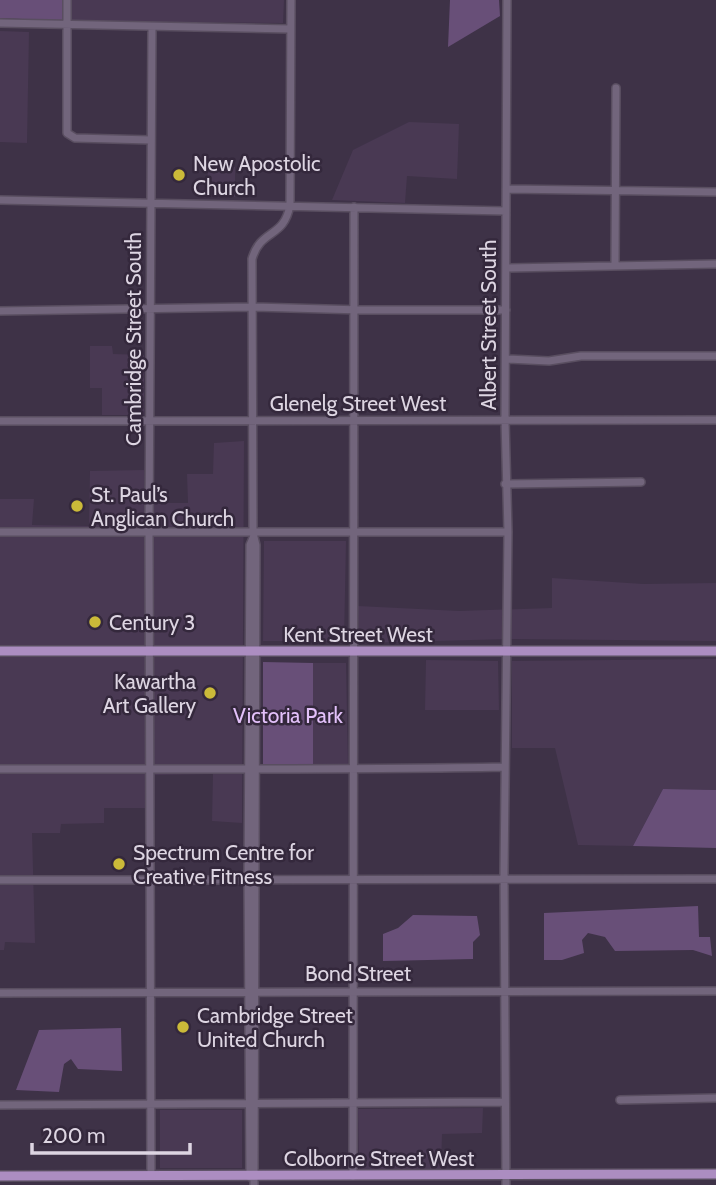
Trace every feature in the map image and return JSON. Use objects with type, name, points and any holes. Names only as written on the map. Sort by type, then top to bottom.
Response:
[{"type":"main road","name":"Kent Street West","points":[[0,651],[716,651]]},
{"type":"main road","name":"Colborne Street West","points":[[0,1176],[151,1176],[252,1180],[353,1175],[506,1180],[716,1174]]},
{"type":"street","points":[[67,0],[67,133],[75,138],[152,140]]},
{"type":"street","points":[[252,1180],[251,880],[256,545],[253,536],[252,259],[261,240],[284,225],[290,205],[291,0]]},
{"type":"street","name":"Albert Street South","points":[[506,1180],[504,880],[508,532],[505,484],[507,0]]},
{"type":"street","points":[[0,23],[290,29]]},
{"type":"street","name":"Cambridge Street South","points":[[151,1176],[149,533],[152,27]]},
{"type":"street","points":[[615,264],[616,88]]},
{"type":"street","points":[[506,189],[716,192]]},
{"type":"street","points":[[0,200],[506,211]]},
{"type":"street","points":[[353,1175],[354,207]]},
{"type":"street","points":[[506,268],[716,264]]},
{"type":"street","points":[[0,311],[252,307],[506,310]]},
{"type":"street","points":[[506,359],[549,361],[581,356],[716,356]]},
{"type":"street","name":"Glenelg Street West","points":[[0,421],[716,420]]},
{"type":"street","points":[[505,484],[641,482]]},
{"type":"street","points":[[0,532],[253,536],[508,532]]},
{"type":"street","points":[[0,769],[505,767]]},
{"type":"street","points":[[0,880],[716,878]]},
{"type":"street","name":"Bond Street","points":[[0,993],[716,991]]},
{"type":"street","points":[[620,1100],[716,1097]]},
{"type":"street","points":[[0,1105],[505,1102]]},
{"type":"shaded area","points":[[67,0],[284,0],[283,23],[67,21]]},
{"type":"shaded area","points":[[0,31],[29,32],[27,143],[0,142]]},
{"type":"shaded area","points":[[409,122],[459,124],[457,179],[407,176],[405,203],[332,200],[353,150]]},
{"type":"shaded area","points":[[208,166],[235,167],[235,197],[207,196]]},
{"type":"shaded area","points":[[90,346],[112,346],[113,354],[144,355],[144,415],[102,415],[102,388],[90,388]]},
{"type":"shaded area","points":[[244,441],[242,823],[212,821],[213,774],[155,775],[155,808],[104,808],[104,823],[61,824],[60,833],[32,833],[35,943],[5,942],[4,950],[0,950],[0,499],[34,499],[32,525],[89,526],[90,471],[144,470],[144,503],[188,503],[187,474],[213,474],[214,443]]},
{"type":"shaded area","points":[[264,541],[346,541],[344,641],[263,641]]},
{"type":"shaded area","points":[[552,578],[643,584],[716,583],[716,641],[512,639],[359,643],[358,606],[459,611],[552,608]]},
{"type":"shaded area","points":[[716,659],[716,790],[663,789],[633,846],[578,845],[555,748],[512,748],[512,661]]},
{"type":"shaded area","points":[[426,660],[498,661],[499,710],[425,710]]},
{"type":"shaded area","points":[[313,663],[346,663],[348,766],[313,767]]},
{"type":"shaded area","points":[[483,1108],[482,1133],[442,1134],[441,1170],[359,1170],[358,1109]]},
{"type":"shaded area","points":[[160,1110],[242,1110],[242,1168],[160,1168]]},
{"type":"green space","points":[[0,0],[67,0],[67,21],[0,18]]},
{"type":"green space","points":[[450,0],[499,0],[500,16],[448,47]]},
{"type":"green space","name":"Victoria Park","points":[[263,662],[313,663],[313,767],[263,767]]},
{"type":"green space","points":[[663,789],[716,790],[716,848],[633,846]]},
{"type":"green space","points":[[698,906],[699,937],[710,937],[712,956],[693,950],[615,951],[605,937],[588,933],[582,940],[584,953],[562,960],[544,960],[544,913]]},
{"type":"green space","points":[[413,915],[477,916],[480,935],[473,942],[473,959],[383,961],[383,934],[398,928]]},
{"type":"green space","points":[[121,1028],[122,1071],[78,1069],[71,1059],[64,1064],[59,1092],[16,1090],[39,1030]]},
{"type":"place","name":"New Apostolic Church","points":[[179,175]]},
{"type":"place","name":"St. Paul’s Anglican Church","points":[[77,506]]},
{"type":"place","name":"Century 3","points":[[95,622]]},
{"type":"place","name":"Kawartha Art Gallery","points":[[210,693]]},
{"type":"place","name":"Spectrum Centre for Creative Fitness","points":[[119,864]]},
{"type":"place","name":"Cambridge Street United Church","points":[[183,1027]]}]
